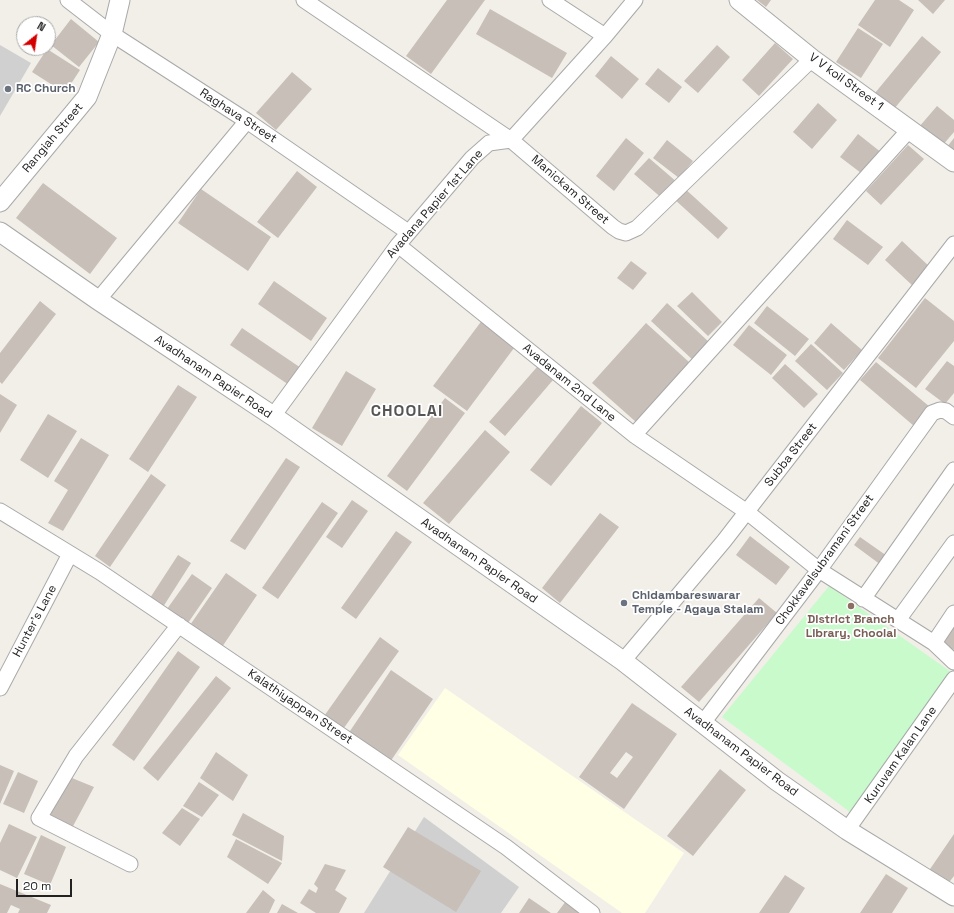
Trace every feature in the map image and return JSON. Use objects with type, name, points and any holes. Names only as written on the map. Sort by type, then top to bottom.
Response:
[{"type":"street","name":"Raghava Street","points":[[68,0],[112,34],[247,122],[408,232]]},
{"type":"street","name":"Rangiah Street","points":[[0,202],[87,97],[112,34],[120,0]]},
{"type":"street","name":"Manickam Street","points":[[304,0],[511,140],[613,228],[626,233],[632,231],[812,58]]},
{"type":"street","points":[[550,0],[605,36]]},
{"type":"street","points":[[511,140],[605,36],[635,0]]},
{"type":"street","name":"V V koil Street 1","points":[[739,0],[812,58],[954,162]]},
{"type":"street","points":[[98,300],[247,122]]},
{"type":"street","points":[[634,435],[910,129]]},
{"type":"street","name":"Avadana Papier 1st Lane","points":[[272,416],[408,232],[472,158],[489,142],[511,140]]},
{"type":"street","name":"Avadhanam Papier Road","points":[[0,232],[98,300],[272,416],[623,661],[777,781],[847,830],[954,896]]},
{"type":"street","name":"Subba Street","points":[[623,661],[747,512],[954,244]]},
{"type":"street","name":"Avadanam 2nd Lane","points":[[398,245],[634,435],[747,512],[819,570],[934,643],[954,662]]},
{"type":"street","name":"Chokkavelsubramani Street","points":[[702,724],[819,570],[932,413],[940,410],[946,411],[954,417]]},
{"type":"street","points":[[863,599],[954,470]]},
{"type":"street","name":"Kalathiyappan Street","points":[[0,511],[100,572],[506,847],[592,913]]},
{"type":"street","points":[[898,620],[954,543]]},
{"type":"street","name":"Hunter's Lane","points":[[0,688],[70,554]]},
{"type":"street","points":[[934,643],[954,613]]},
{"type":"street","points":[[130,864],[39,818],[76,756],[179,625]]},
{"type":"street","name":"Kuruvam Kalan Lane","points":[[847,830],[954,679]]},
{"type":"shaded area","name":"RC Church","points":[[0,45],[16,54],[16,56],[19,56],[31,63],[0,116]]},
{"type":"shaded area","points":[[445,688],[684,853],[645,913],[622,913],[398,755]]},
{"type":"shaded area","points":[[424,817],[519,887],[501,913],[364,913]]},
{"type":"green space","points":[[829,586],[954,674],[854,815],[722,717]]},
{"type":"building","points":[[447,0],[485,0],[431,74],[406,56]]},
{"type":"building","points":[[757,0],[771,0],[766,7]]},
{"type":"building","points":[[875,0],[899,0],[914,10],[890,47],[858,25]]},
{"type":"building","points":[[918,0],[945,0],[933,14]]},
{"type":"building","points":[[490,9],[567,53],[552,78],[476,34]]},
{"type":"building","points":[[71,19],[99,42],[79,67],[56,49],[56,38]]},
{"type":"building","points":[[858,28],[883,44],[861,78],[836,62]]},
{"type":"building","points":[[922,36],[941,52],[894,109],[875,93]]},
{"type":"building","points":[[775,43],[793,59],[759,96],[742,80]]},
{"type":"building","points":[[717,45],[730,57],[698,93],[684,81]]},
{"type":"building","points":[[56,55],[80,70],[65,93],[32,72],[42,56],[56,56]]},
{"type":"building","points":[[611,56],[639,79],[622,99],[595,76]]},
{"type":"building","points":[[658,68],[682,87],[669,103],[645,84]]},
{"type":"building","points":[[292,72],[312,89],[276,130],[256,113]]},
{"type":"building","points":[[818,103],[837,120],[812,149],[793,132]]},
{"type":"building","points":[[937,106],[954,120],[954,132],[942,146],[919,127]]},
{"type":"building","points":[[858,134],[882,153],[865,176],[840,157]]},
{"type":"building","points":[[626,138],[644,153],[614,191],[596,176]]},
{"type":"building","points":[[954,138],[954,153],[947,147]]},
{"type":"building","points":[[667,140],[693,161],[679,178],[653,158]]},
{"type":"building","points":[[908,145],[924,159],[881,205],[866,191]]},
{"type":"building","points":[[649,158],[678,183],[664,200],[634,174]]},
{"type":"building","points":[[297,171],[317,187],[278,238],[257,222]]},
{"type":"building","points":[[43,183],[117,238],[90,274],[16,218]]},
{"type":"building","points":[[683,187],[728,228],[718,239],[673,198]]},
{"type":"building","points":[[201,189],[271,237],[248,271],[178,223]]},
{"type":"building","points":[[847,220],[883,247],[868,265],[833,239]]},
{"type":"building","points":[[902,241],[930,267],[913,286],[885,260]]},
{"type":"building","points":[[631,261],[647,273],[633,290],[617,278]]},
{"type":"building","points":[[274,281],[327,318],[311,341],[258,304]]},
{"type":"building","points":[[692,292],[722,322],[708,336],[677,306]]},
{"type":"building","points":[[925,298],[954,321],[954,341],[916,388],[878,358]]},
{"type":"building","points":[[40,301],[56,314],[2,384],[0,382],[0,353]]},
{"type":"building","points":[[667,303],[710,343],[694,361],[651,321]]},
{"type":"building","points":[[767,306],[809,339],[795,356],[754,323]]},
{"type":"building","points":[[483,319],[517,344],[467,411],[433,386]]},
{"type":"building","points":[[646,323],[689,362],[636,422],[592,383]]},
{"type":"building","points":[[831,323],[862,350],[844,370],[814,343]]},
{"type":"building","points":[[749,325],[787,355],[771,375],[733,345]]},
{"type":"building","points":[[242,328],[301,368],[289,385],[230,345]]},
{"type":"building","points":[[811,344],[843,373],[827,390],[795,361]]},
{"type":"building","points":[[947,361],[954,366],[954,393],[945,404],[925,389]]},
{"type":"building","points":[[876,362],[930,407],[914,426],[860,380]]},
{"type":"building","points":[[785,364],[818,394],[804,408],[772,378]]},
{"type":"building","points":[[537,367],[553,380],[505,436],[489,422]]},
{"type":"building","points":[[346,371],[376,389],[342,446],[312,428]]},
{"type":"building","points":[[178,385],[197,397],[148,472],[129,459]]},
{"type":"building","points":[[0,394],[17,405],[0,433]]},
{"type":"building","points":[[445,398],[465,413],[407,491],[387,476]]},
{"type":"building","points":[[581,406],[602,423],[551,486],[530,470]]},
{"type":"building","points":[[48,414],[77,431],[48,478],[20,460]]},
{"type":"building","points":[[485,430],[510,452],[449,524],[423,503]]},
{"type":"building","points":[[81,438],[109,455],[63,531],[48,523],[68,490],[54,481]]},
{"type":"building","points":[[286,458],[300,467],[245,550],[230,541]]},
{"type":"building","points":[[151,474],[166,485],[110,567],[95,556]]},
{"type":"building","points":[[352,500],[368,511],[342,548],[326,537]]},
{"type":"building","points":[[322,502],[338,513],[278,599],[262,588]]},
{"type":"building","points":[[600,513],[619,527],[560,603],[542,588]]},
{"type":"building","points":[[396,531],[412,542],[356,619],[341,608]]},
{"type":"building","points":[[750,536],[790,567],[776,585],[736,555]]},
{"type":"building","points":[[860,537],[887,556],[881,565],[854,545]]},
{"type":"building","points":[[178,555],[191,563],[163,607],[150,598]]},
{"type":"building","points":[[226,573],[257,595],[220,650],[188,628]]},
{"type":"building","points":[[192,574],[212,588],[188,623],[167,609]]},
{"type":"building","points":[[759,598],[777,613],[699,702],[681,687]]},
{"type":"building","points":[[954,626],[954,650],[943,643]]},
{"type":"building","points":[[380,637],[399,651],[341,732],[322,719]]},
{"type":"building","points":[[178,651],[200,667],[134,761],[112,745]]},
{"type":"building","points":[[391,670],[433,699],[390,762],[348,734]]},
{"type":"building","points":[[216,676],[231,688],[158,781],[143,768]]},
{"type":"building","points":[[632,703],[677,734],[624,809],[579,777]],"holes":[[[626,752],[633,757],[617,778],[610,773]]]},
{"type":"building","points":[[216,752],[248,775],[233,801],[200,778]]},
{"type":"building","points":[[0,765],[14,771],[0,804]]},
{"type":"building","points":[[720,769],[746,790],[693,856],[667,836]]},
{"type":"building","points":[[18,772],[38,781],[24,813],[3,804]]},
{"type":"building","points":[[67,776],[94,787],[72,828],[48,817]]},
{"type":"building","points":[[199,782],[219,795],[202,817],[183,806]]},
{"type":"building","points":[[182,808],[200,819],[180,846],[162,833]]},
{"type":"building","points":[[243,813],[284,836],[282,861],[232,835]]},
{"type":"building","points":[[9,824],[37,837],[17,878],[0,870],[0,843]]},
{"type":"building","points":[[408,827],[481,871],[456,912],[383,867]]},
{"type":"building","points":[[954,834],[954,876],[947,885],[928,872]]},
{"type":"building","points":[[41,835],[66,847],[50,885],[24,874]]},
{"type":"building","points":[[236,839],[282,863],[268,884],[227,857]]},
{"type":"building","points":[[325,864],[346,870],[335,890],[347,898],[339,913],[316,913],[300,903],[309,889],[316,893],[318,888],[314,884]]},
{"type":"building","points":[[886,874],[908,888],[892,913],[860,913]]},
{"type":"building","points":[[785,875],[805,888],[789,913],[759,913]]},
{"type":"building","points":[[0,884],[51,905],[47,913],[18,913],[20,909],[11,905],[7,913],[0,913]]},
{"type":"building","points":[[263,890],[275,900],[269,913],[246,913]]},
{"type":"building","points":[[529,898],[551,913],[519,913]]},
{"type":"building","points":[[566,901],[582,913],[557,913]]},
{"type":"building","points":[[282,904],[298,913],[277,913]]},
{"type":"place","name":"RC Church","points":[[8,89]]},
{"type":"place","name":"Chidambareswarar Temple - Agaya Stalam","points":[[624,603]]},
{"type":"place","name":"District Branch Library, Choolai","points":[[851,606]]},
{"type":"district","name":"CHOOLAI","points":[[407,412]]}]
